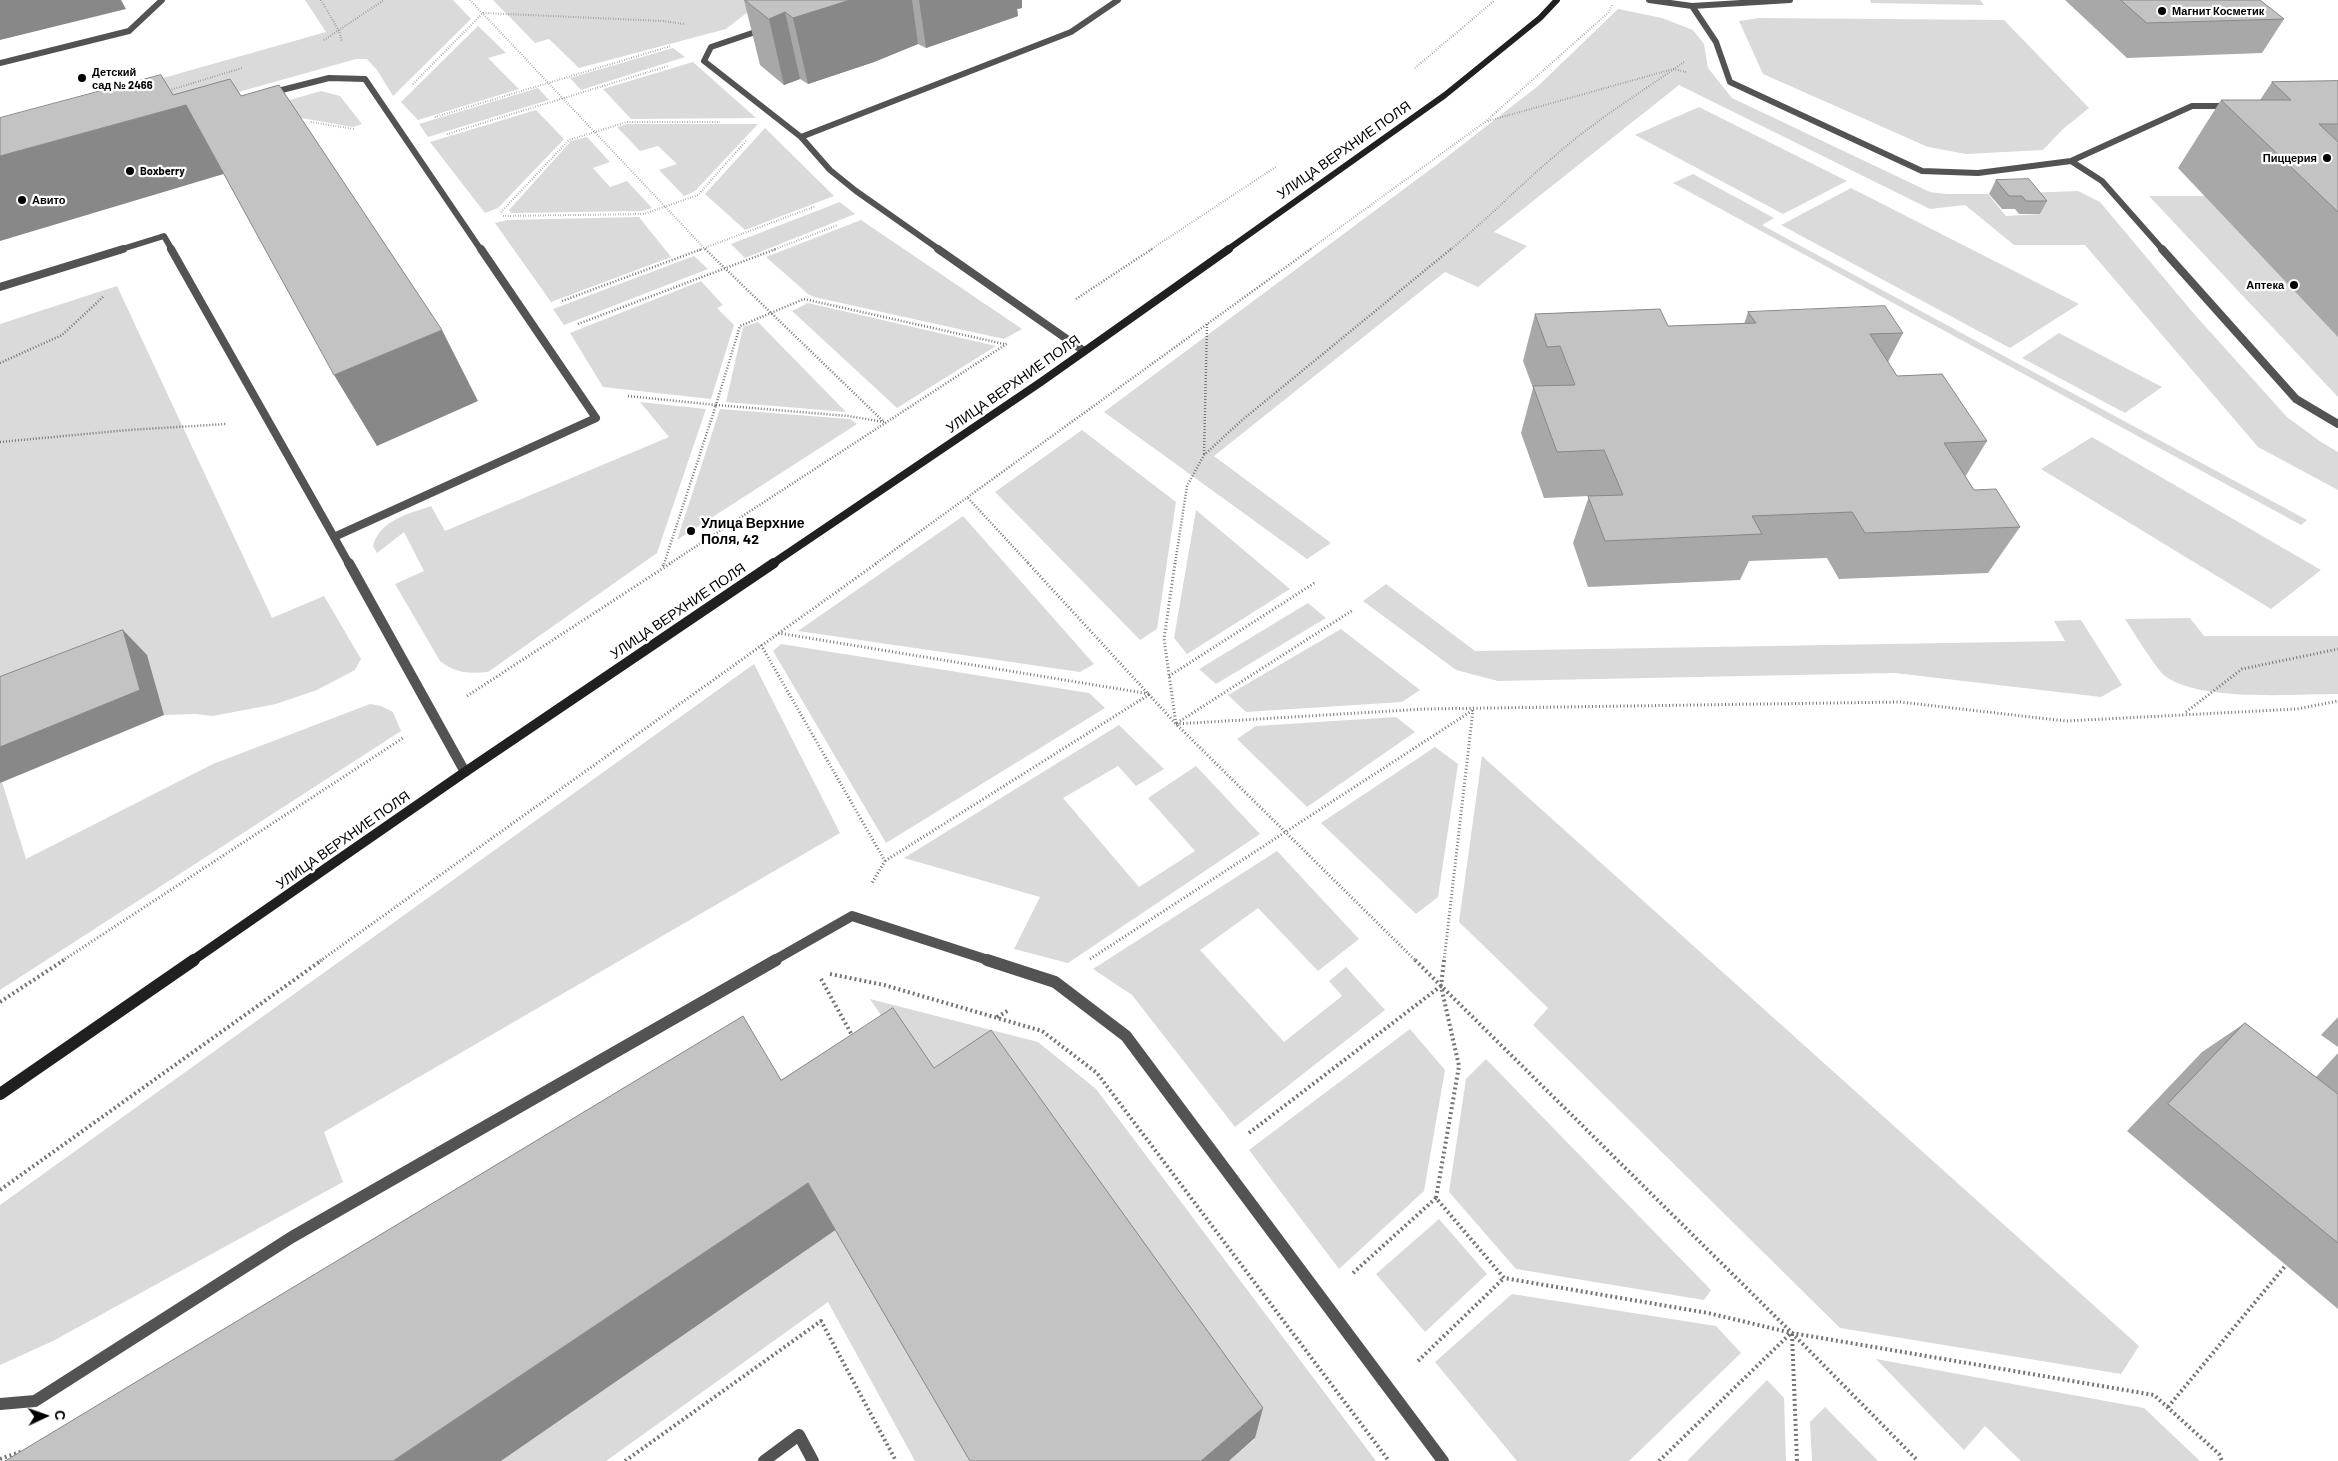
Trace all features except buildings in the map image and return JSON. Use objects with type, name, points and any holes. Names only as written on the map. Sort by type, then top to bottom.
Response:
[{"type":"street","name":"УЛИЦА ВЕРХНИЕ ПОЛЯ","points":[[0,1094],[465,772],[1084,351],[1445,95],[1540,18],[1557,0]]},
{"type":"lane","points":[[0,63],[129,31],[162,0]]},
{"type":"lane","points":[[801,136],[1071,32],[1118,0]]},
{"type":"lane","points":[[1649,0],[1692,6],[1790,0]]},
{"type":"lane","points":[[1692,6],[1716,42],[1730,82],[1922,170],[1978,173],[2071,161],[2192,106],[2239,105]]},
{"type":"lane","points":[[769,27],[710,47],[704,60],[801,136],[830,170],[856,191],[1084,351]]},
{"type":"lane","points":[[265,94],[326,77],[348,76],[365,79],[596,418],[334,538]]},
{"type":"lane","points":[[2071,161],[2102,181],[2296,399],[2338,424]]},
{"type":"lane","points":[[0,287],[164,236],[465,772]]},
{"type":"lane","points":[[0,1404],[35,1401],[292,1237],[852,916],[1055,982],[1126,1036],[1443,1461]]},
{"type":"lane","points":[[764,1461],[799,1435],[813,1461]]},
{"type":"path","points":[[470,0],[724,269],[884,422]]},
{"type":"path","points":[[1412,70],[1495,0]]},
{"type":"path","points":[[0,1190],[968,498],[1485,122],[1608,13],[1614,0]]},
{"type":"path","points":[[386,110],[483,13],[663,21],[730,30],[743,36]]},
{"type":"path","points":[[1176,724],[1164,639],[1187,486],[1204,455],[1241,421],[1485,221],[1526,180],[1571,142],[1673,69],[1716,42]]},
{"type":"path","points":[[399,128],[671,46],[710,47]]},
{"type":"path","points":[[410,145],[706,55]]},
{"type":"path","points":[[167,91],[249,66]]},
{"type":"path","points":[[1485,122],[1673,69],[1730,82]]},
{"type":"path","points":[[724,122],[627,122],[568,140],[497,216],[644,214],[698,195],[750,136]]},
{"type":"path","points":[[0,1002],[1281,163]]},
{"type":"path","points":[[526,315],[856,191]]},
{"type":"path","points":[[541,338],[880,209]]},
{"type":"path","points":[[663,567],[740,326],[804,299],[1006,344]]},
{"type":"path","points":[[1204,455],[1207,324]]},
{"type":"path","points":[[584,400],[600,393],[848,416],[884,422]]},
{"type":"path","points":[[0,442],[128,430],[269,422]]},
{"type":"path","points":[[968,498],[1176,724],[1792,1333],[1918,1461]]},
{"type":"path","points":[[1169,676],[1316,582]]},
{"type":"path","points":[[1176,724],[1353,610]]},
{"type":"path","points":[[778,633],[1150,694]]},
{"type":"path","points":[[761,645],[885,861]]},
{"type":"path","points":[[2186,712],[2242,669],[2338,649]]},
{"type":"path","points":[[852,916],[885,861],[1150,694]]},
{"type":"path","points":[[1176,724],[1424,709],[1473,710],[1900,702],[2066,721],[2297,708],[2338,701]]},
{"type":"path","points":[[1055,982],[1473,710]]},
{"type":"path","points":[[1290,1329],[1436,1198],[1459,1066],[1441,986],[1473,710]]},
{"type":"path","points":[[816,971],[857,1045]]},
{"type":"path","points":[[826,973],[884,985],[1042,1031],[1097,1073],[1389,1461]]},
{"type":"path","points":[[1216,1158],[1441,986]]},
{"type":"path","points":[[1436,1198],[1504,1278],[1708,1313],[1792,1333],[2154,1395],[2220,1454],[2222,1461]]},
{"type":"path","points":[[2168,1406],[2286,1265]]},
{"type":"path","points":[[1358,1420],[1388,1388],[1504,1278]]},
{"type":"path","points":[[625,1461],[821,1321],[896,1461]]},
{"type":"path","points":[[1659,1461],[1792,1333]]},
{"type":"path","points":[[1792,1333],[1798,1461]]},
{"type":"path","points":[[0,1459],[25,1450]]},
{"type":"shaded area","points":[[305,0],[453,0],[471,19],[393,96],[377,70],[367,59],[356,59],[0,159],[0,124],[326,32]]},
{"type":"shaded area","points":[[493,0],[762,1],[726,29],[579,68],[549,39],[535,43]]},
{"type":"shaded area","points":[[1870,0],[1980,0],[1984,5],[1871,3]]},
{"type":"shaded area","points":[[1618,9],[1662,18],[1693,30],[1704,44],[1708,68],[1732,98],[1930,192],[1988,194],[2006,216],[2041,214],[2025,193],[2078,191],[2100,202],[2195,315],[2287,417],[2338,452],[2338,490],[2258,447],[2085,245],[2014,245],[1965,205],[1930,209],[1679,85],[1494,232],[1527,246],[1478,287],[1445,272],[1214,456],[1331,543],[1307,559],[1104,412],[1443,160],[1538,86]]},
{"type":"shaded area","points":[[1759,18],[2004,20],[2089,108],[2063,129],[2043,150],[1966,154],[1928,147],[1763,74],[1739,21]]},
{"type":"shaded area","points":[[478,26],[506,53],[488,58],[519,89],[418,120],[401,102]]},
{"type":"shaded area","points":[[673,48],[685,57],[581,90],[570,78]]},
{"type":"shaded area","points":[[693,62],[756,118],[631,119],[603,89]]},
{"type":"shaded area","points":[[538,88],[549,100],[428,137],[419,124]]},
{"type":"shaded area","points":[[321,91],[340,96],[362,124],[353,127],[255,110]]},
{"type":"shaded area","points":[[1699,107],[1847,181],[1783,214],[1635,135]]},
{"type":"shaded area","points":[[536,110],[564,139],[498,208],[485,213],[430,142]]},
{"type":"shaded area","points":[[628,124],[758,124],[695,191],[684,196],[659,170],[677,164],[658,146],[640,151],[617,127]]},
{"type":"shaded area","points":[[765,128],[834,196],[745,230],[705,194]]},
{"type":"shaded area","points":[[587,137],[610,162],[593,168],[610,187],[627,181],[652,208],[642,211],[511,213],[509,210],[571,141]]},
{"type":"shaded area","points":[[1693,174],[1774,218],[1762,225],[2307,520],[2301,525],[1673,183]]},
{"type":"shaded area","points":[[1851,188],[2079,304],[2010,348],[1781,225]]},
{"type":"shaded area","points":[[2149,196],[2205,196],[2338,336],[2338,397]]},
{"type":"shaded area","points":[[840,202],[855,214],[745,258],[731,244]]},
{"type":"shaded area","points":[[639,217],[671,257],[551,302],[495,223],[507,220]]},
{"type":"shaded area","points":[[861,220],[1022,329],[1004,339],[814,297],[808,294],[766,257]]},
{"type":"shaded area","points":[[694,256],[708,269],[564,325],[553,309]]},
{"type":"shaded area","points":[[701,281],[723,305],[717,308],[734,325],[711,399],[603,387],[570,333]]},
{"type":"shaded area","points":[[117,286],[272,618],[324,596],[361,659],[355,670],[317,690],[276,704],[213,716],[196,714],[0,713],[0,324]]},
{"type":"shaded area","points":[[808,303],[996,346],[897,408],[792,311]]},
{"type":"shaded area","points":[[758,322],[846,412],[726,402],[743,327]]},
{"type":"shaded area","points":[[2059,333],[2162,387],[2125,413],[2022,358]]},
{"type":"shaded area","points":[[640,402],[706,409],[657,553],[488,672],[462,672],[440,661],[395,584],[424,571],[404,532],[377,553],[373,546],[382,530],[396,519],[431,506],[445,531],[669,437]]},
{"type":"shaded area","points":[[720,409],[850,419],[857,424],[677,540]]},
{"type":"shaded area","points":[[1082,430],[1176,502],[1157,629],[1140,640],[995,492]]},
{"type":"shaded area","points":[[2092,437],[2321,570],[2271,609],[2041,469]]},
{"type":"shaded area","points":[[1196,510],[1290,589],[1187,654],[1174,638]]},
{"type":"shaded area","points":[[963,516],[1094,664],[1080,672],[798,631]]},
{"type":"shaded area","points":[[1386,584],[1475,651],[2065,641],[2054,621],[2081,620],[2122,685],[2101,697],[1895,673],[1498,681],[1456,670],[1363,601]]},
{"type":"shaded area","points":[[1308,603],[1326,618],[1216,684],[1199,669]]},
{"type":"shaded area","points":[[2190,618],[2204,636],[2338,636],[2338,694],[2248,695],[2201,690],[2181,684],[2161,672],[2125,619]]},
{"type":"shaded area","points":[[1341,629],[1420,690],[1402,702],[1246,712],[1228,695]]},
{"type":"shaded area","points":[[781,644],[1089,693],[1105,708],[886,843],[773,651]]},
{"type":"shaded area","points":[[754,664],[840,833],[324,1132],[343,1182],[53,1341],[0,1365],[0,1205]]},
{"type":"shaded area","points":[[370,704],[381,706],[393,712],[401,731],[0,990],[0,783],[2,782],[26,859],[213,764]]},
{"type":"shaded area","points":[[1396,717],[1415,732],[1307,807],[1237,739],[1256,726]]},
{"type":"shaded area","points":[[1119,725],[1164,769],[1136,786],[1118,766],[1063,798],[1139,887],[1195,851],[1148,798],[1196,766],[1260,834],[1068,963],[1014,949],[1040,897],[904,858]]},
{"type":"shaded area","points":[[1435,747],[1458,764],[1438,897],[1416,914],[1321,823]]},
{"type":"shaded area","points":[[1482,756],[2139,1346],[2121,1374],[1840,1328],[1533,1025],[1548,1008],[1459,922]]},
{"type":"shaded area","points":[[1277,851],[1359,939],[1318,971],[1258,908],[1200,950],[1284,1042],[1342,996],[1329,981],[1346,967],[1385,1010],[1235,1127],[1132,995],[1093,969]]},
{"type":"shaded area","points":[[870,999],[1038,1042],[1096,1089],[1376,1461],[1229,1461],[1255,1439],[951,1120]]},
{"type":"shaded area","points":[[1410,1029],[1445,1070],[1424,1191],[1339,1269],[1249,1150]]},
{"type":"shaded area","points":[[1486,1059],[1711,1290],[1704,1300],[1516,1269],[1449,1192],[1466,1079]]},
{"type":"shaded area","points":[[1439,1219],[1487,1274],[1425,1332],[1376,1274]]},
{"type":"shaded area","points":[[837,1229],[972,1461],[915,1461],[828,1302],[606,1461],[501,1461]]},
{"type":"shaded area","points":[[1512,1294],[1716,1326],[1741,1353],[1629,1461],[1517,1461],[1435,1362]]},
{"type":"shaded area","points":[[1876,1359],[2144,1408],[2200,1461],[2021,1461],[1985,1426],[1964,1450]]},
{"type":"shaded area","points":[[1767,1380],[1784,1398],[1786,1461],[1687,1461]]},
{"type":"shaded area","points":[[1825,1407],[1878,1461],[1812,1461],[1810,1422]]},
{"type":"place","name":"Магнит Косметик","points":[[2162,11]]},
{"type":"place","name":"Детский сад № 2466","points":[[82,78]]},
{"type":"place","name":"Пиццерия","points":[[2327,158]]},
{"type":"place","name":"Boxberry","points":[[130,171]]},
{"type":"place","name":"Авито","points":[[22,200]]},
{"type":"place","name":"Аптека","points":[[2294,285]]},
{"type":"place","name":"Улица Верхние Поля, 42","points":[[691,531]]}]
